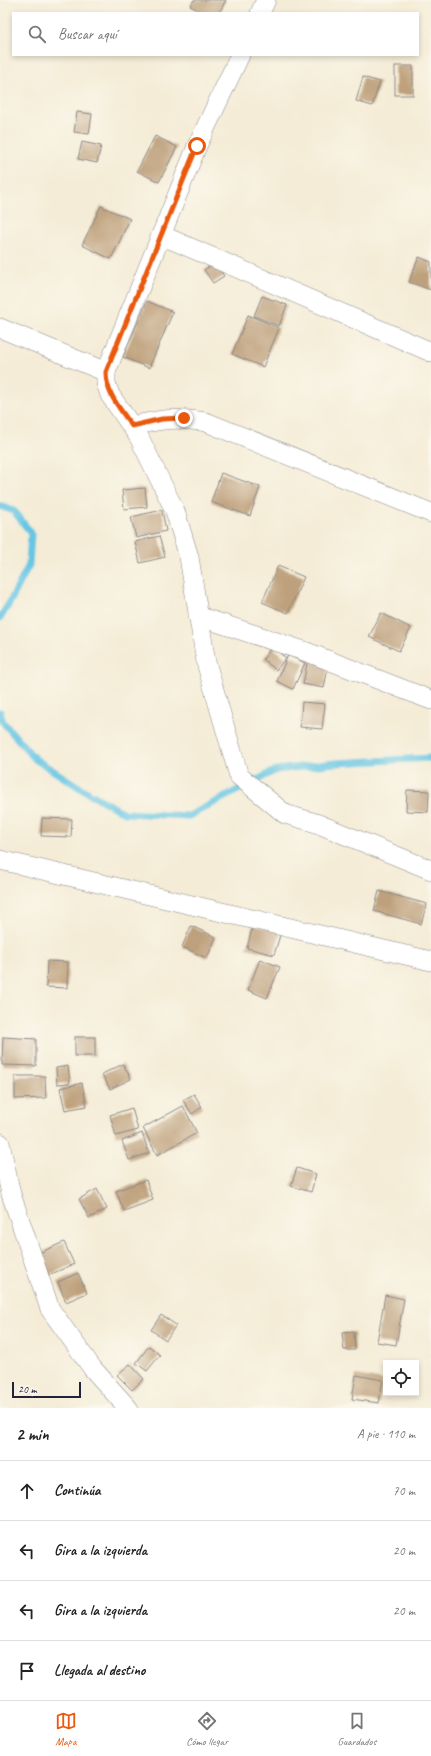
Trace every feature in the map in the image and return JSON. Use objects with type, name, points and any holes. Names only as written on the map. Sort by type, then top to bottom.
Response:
[{"type":"street","points":[[260,12],[266,0]]},
{"type":"street","points":[[240,56],[197,146],[106,372],[106,383],[110,395],[139,437],[175,511],[189,556],[206,662],[239,776],[285,814],[316,823],[431,870]]},
{"type":"street","points":[[161,235],[431,352]]},
{"type":"street","points":[[0,328],[106,372]]},
{"type":"street","points":[[132,426],[162,419],[184,418],[206,422],[431,513]]},
{"type":"street","points":[[198,616],[307,652],[431,700]]},
{"type":"street","points":[[0,860],[431,961]]},
{"type":"street","points":[[0,1144],[11,1194],[50,1309],[93,1368],[128,1408]]},
{"type":"building","points":[[194,0],[226,0],[220,12],[203,12],[190,6]]},
{"type":"building","points":[[395,66],[413,66],[413,95],[395,95]]},
{"type":"building","points":[[363,77],[380,82],[372,106],[356,101]]},
{"type":"building","points":[[77,112],[92,114],[89,134],[74,132]]},
{"type":"building","points":[[155,136],[177,147],[159,182],[137,171]]},
{"type":"building","points":[[82,142],[101,146],[97,163],[78,159]]},
{"type":"building","points":[[101,206],[130,219],[111,259],[82,245]]},
{"type":"building","points":[[419,257],[431,262],[431,290],[409,282]]},
{"type":"building","points":[[215,263],[224,276],[213,283],[204,270]]},
{"type":"building","points":[[262,296],[287,305],[279,326],[254,316]]},
{"type":"building","points":[[147,301],[173,312],[149,368],[123,357]]},
{"type":"building","points":[[248,315],[279,328],[263,367],[232,354]]},
{"type":"building","points":[[221,473],[260,487],[250,516],[211,502]]},
{"type":"building","points":[[145,488],[147,507],[124,509],[122,490]]},
{"type":"building","points":[[162,510],[166,531],[136,538],[131,517]]},
{"type":"building","points":[[159,536],[165,557],[140,563],[135,542]]},
{"type":"building","points":[[278,566],[304,577],[288,613],[262,602]]},
{"type":"building","points":[[381,613],[411,628],[399,651],[369,637]]},
{"type":"building","points":[[272,647],[286,658],[276,670],[263,659]]},
{"type":"building","points":[[288,655],[305,663],[293,689],[277,681]]},
{"type":"building","points":[[308,658],[329,662],[324,688],[303,684]]},
{"type":"building","points":[[302,702],[325,704],[322,729],[300,727]]},
{"type":"building","points":[[407,790],[429,791],[428,812],[406,811]]},
{"type":"building","points":[[42,818],[72,819],[71,837],[41,836]]},
{"type":"building","points":[[379,891],[427,904],[421,924],[374,911]]},
{"type":"building","points":[[253,925],[281,932],[274,955],[247,948]]},
{"type":"building","points":[[191,926],[216,937],[207,958],[182,947]]},
{"type":"building","points":[[260,959],[280,967],[267,998],[248,990]]},
{"type":"building","points":[[47,961],[68,962],[67,988],[46,987]]},
{"type":"building","points":[[3,1037],[36,1039],[36,1066],[2,1065]]},
{"type":"building","points":[[75,1037],[95,1037],[95,1056],[75,1056]]},
{"type":"building","points":[[123,1064],[131,1079],[110,1089],[102,1074]]},
{"type":"building","points":[[68,1066],[70,1083],[57,1084],[56,1068]]},
{"type":"building","points":[[15,1076],[45,1076],[46,1098],[15,1099]]},
{"type":"building","points":[[82,1083],[87,1106],[65,1110],[60,1088]]},
{"type":"building","points":[[194,1094],[202,1107],[192,1114],[183,1100]]},
{"type":"building","points":[[183,1106],[197,1133],[157,1155],[143,1128]]},
{"type":"building","points":[[132,1108],[138,1130],[116,1136],[110,1115]]},
{"type":"building","points":[[142,1133],[149,1153],[129,1160],[122,1141]]},
{"type":"building","points":[[297,1168],[316,1174],[311,1192],[291,1186]]},
{"type":"building","points":[[146,1180],[153,1200],[124,1211],[116,1191]]},
{"type":"building","points":[[97,1189],[107,1209],[89,1218],[79,1199]]},
{"type":"building","points":[[64,1242],[74,1264],[49,1275],[39,1253]]},
{"type":"building","points":[[78,1273],[87,1293],[66,1302],[58,1282]]},
{"type":"building","points":[[385,1295],[404,1299],[396,1345],[377,1342]]},
{"type":"building","points":[[161,1315],[176,1325],[166,1340],[151,1330]]},
{"type":"building","points":[[354,1332],[355,1350],[344,1350],[342,1333]]},
{"type":"building","points":[[149,1346],[160,1355],[147,1371],[136,1363]]},
{"type":"building","points":[[130,1364],[144,1379],[132,1390],[117,1375]]},
{"type":"building","points":[[356,1375],[383,1380],[379,1403],[352,1399]]},
{"type":"waterway","points":[[0,506],[14,511],[31,533],[29,565],[0,618]]},
{"type":"waterway","points":[[0,712],[3,722],[35,759],[82,789],[124,813],[189,816],[276,770],[335,763],[431,758]]},
{"type":"route","points":[[184,418],[162,419],[132,426],[110,395],[106,383],[106,372],[197,146]]}]
